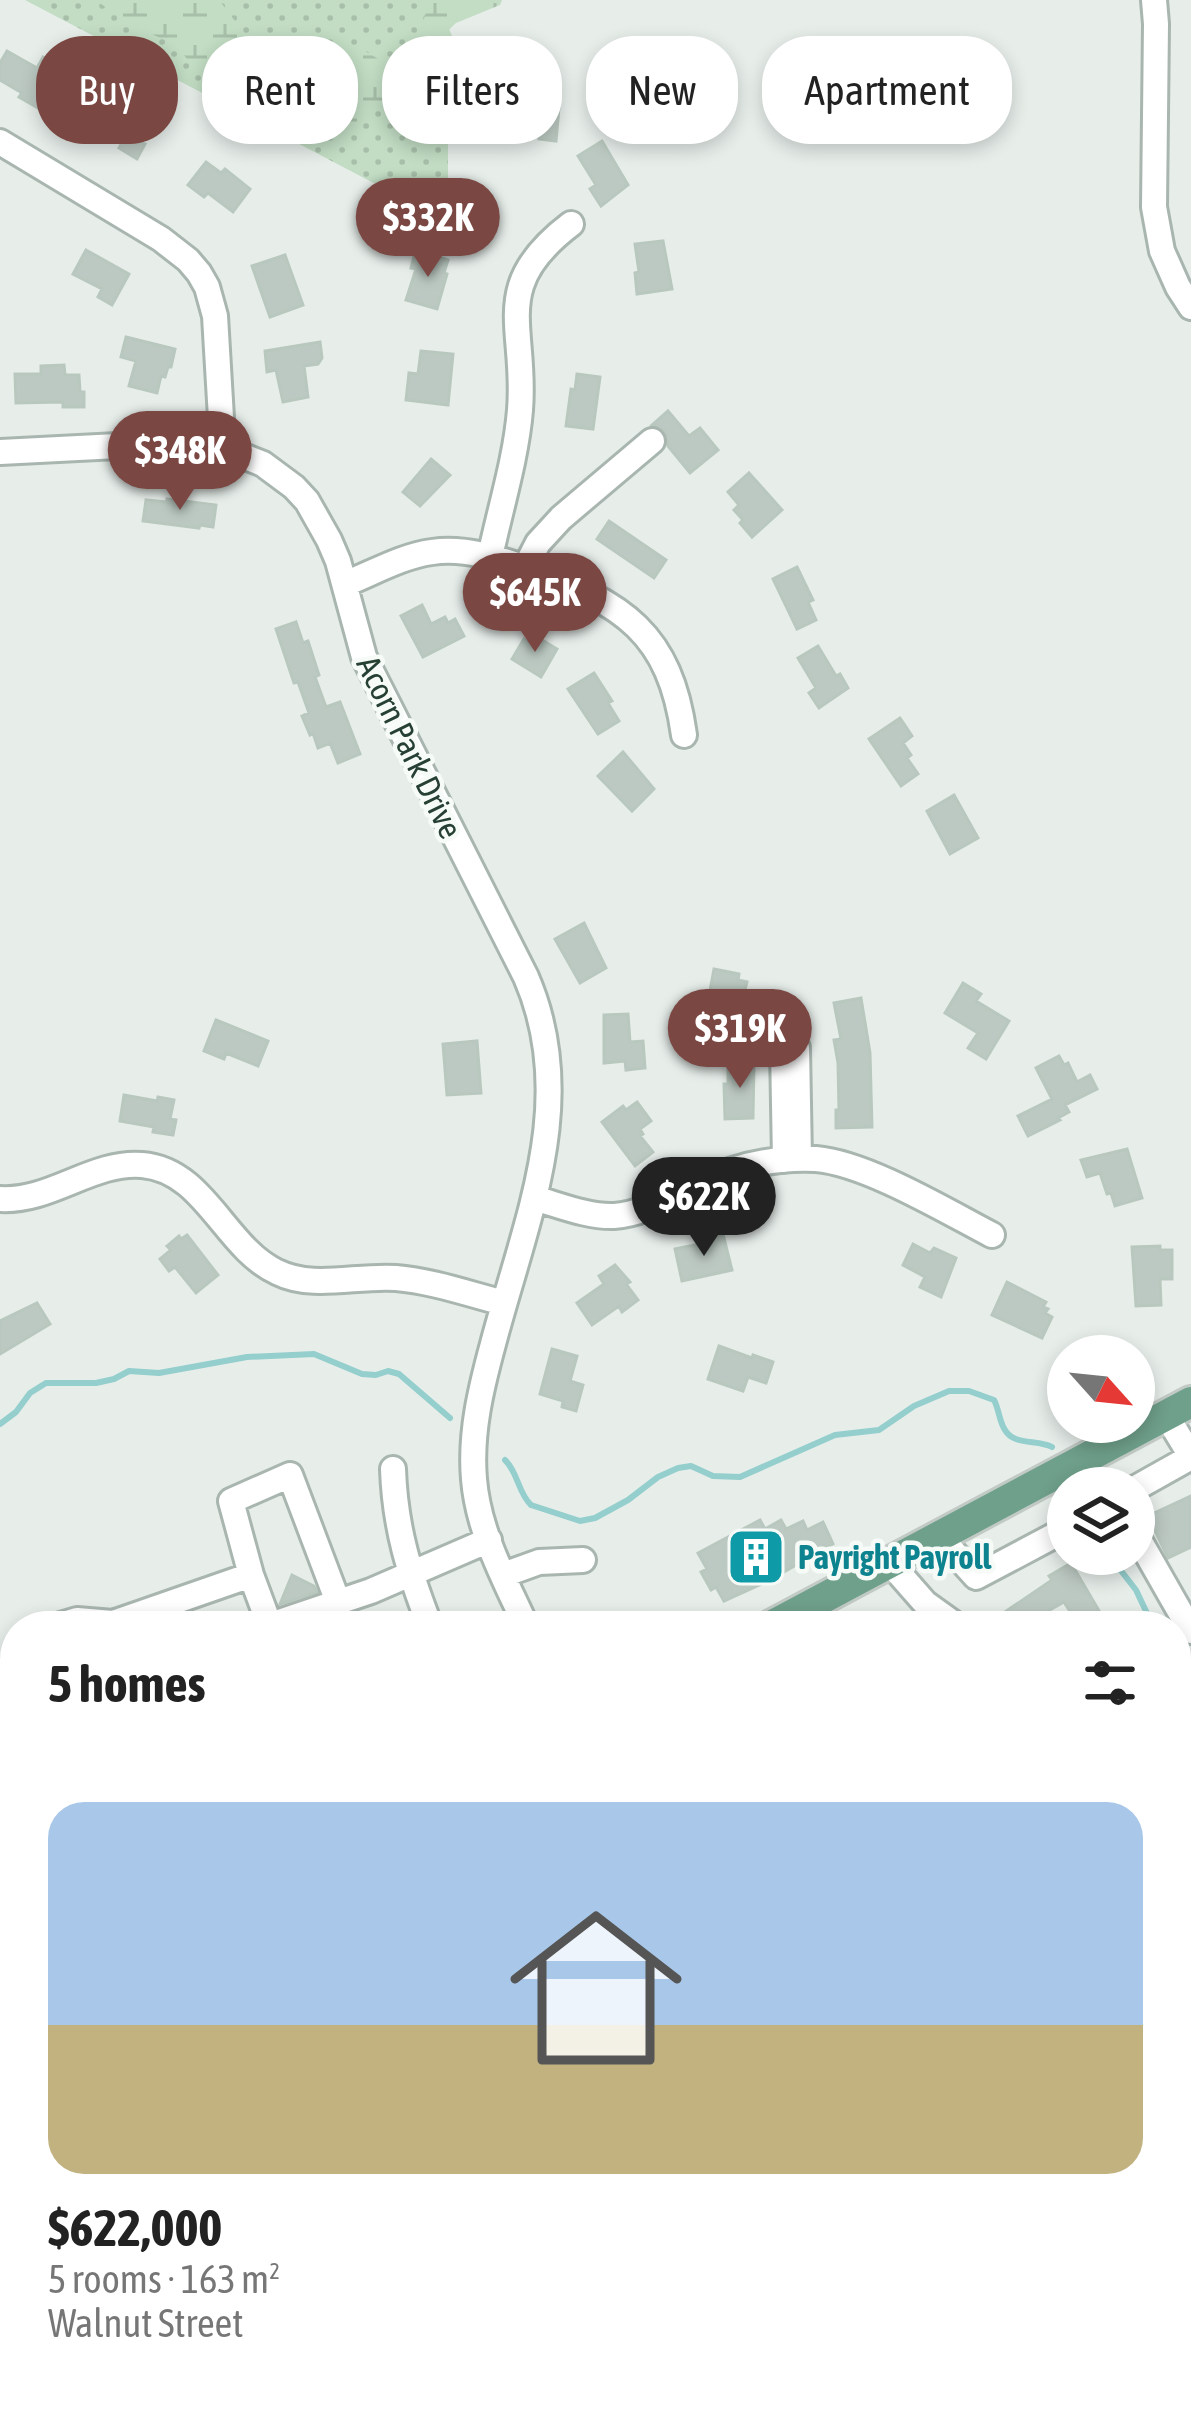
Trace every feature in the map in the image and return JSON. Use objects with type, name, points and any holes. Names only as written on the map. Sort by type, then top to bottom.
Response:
[{"type":"main road","points":[[819,1611],[889,1562],[1179,1408]]},
{"type":"street","points":[[1154,0],[1154,207],[1162,251],[1191,307]]},
{"type":"street","points":[[0,142],[160,238],[199,273],[215,316],[221,418],[216,445]]},
{"type":"street","points":[[490,557],[520,414],[516,331],[522,280],[536,255],[571,224]]},
{"type":"street","points":[[525,568],[538,543],[561,518],[652,441]]},
{"type":"street","name":"Acorn Park Drive","points":[[0,452],[216,445],[263,464],[294,487],[329,540],[364,657],[535,998],[549,1062],[545,1148],[484,1378],[475,1432],[474,1483],[489,1540],[519,1611]]},
{"type":"street","points":[[345,584],[430,552],[468,552],[596,596],[639,628],[669,673],[684,735]]},
{"type":"street","points":[[534,1198],[618,1216],[746,1166],[819,1160],[854,1168],[992,1235]]},
{"type":"street","points":[[0,1198],[18,1200],[104,1169],[146,1165],[182,1179],[256,1259],[287,1277],[304,1281],[402,1279],[504,1303]]},
{"type":"street","points":[[1155,1477],[1191,1456],[1179,1408]]},
{"type":"street","points":[[393,1469],[396,1516],[424,1611]]},
{"type":"street","points":[[264,1611],[231,1501],[290,1475],[338,1602]]},
{"type":"street","points":[[939,1536],[976,1577],[1047,1539]]},
{"type":"street","points":[[312,1611],[489,1540]]},
{"type":"street","points":[[503,1575],[539,1562],[583,1560]]},
{"type":"street","points":[[889,1562],[936,1611]]},
{"type":"street","points":[[1155,1568],[1179,1611]]},
{"type":"street","points":[[150,1611],[251,1575]]},
{"type":"green space","points":[[25,0],[437,0],[452,36],[382,36],[382,144],[448,144],[448,194],[383,188],[299,144],[358,144],[358,36],[202,36],[202,93],[178,80],[178,36],[94,36]]},
{"type":"green space","points":[[95,0],[219,0],[250,36],[202,36],[202,74],[178,46],[178,36],[156,36]]},
{"type":"green space","points":[[431,0],[502,0],[500,5],[456,23],[442,36],[417,36]]},
{"type":"green space","points":[[358,49],[382,61],[382,102],[360,123]]},
{"type":"building","points":[[7,51],[36,67],[36,107],[0,80],[0,63]]},
{"type":"building","points":[[121,144],[145,144],[137,159],[119,148]]},
{"type":"building","points":[[604,144],[628,185],[601,206],[590,189],[596,185],[578,156]]},
{"type":"building","points":[[206,162],[221,173],[225,169],[250,189],[233,212],[188,185]]},
{"type":"building","points":[[663,241],[672,289],[637,294],[635,244]]},
{"type":"building","points":[[86,250],[129,274],[112,305],[98,297],[102,289],[73,274]]},
{"type":"building","points":[[415,253],[448,260],[437,309],[406,300],[416,269],[411,268]]},
{"type":"building","points":[[285,255],[303,305],[270,317],[252,266]]},
{"type":"building","points":[[126,337],[175,349],[157,393],[129,386],[136,361],[121,357]]},
{"type":"building","points":[[320,342],[318,364],[304,366],[308,397],[283,402],[276,370],[267,372],[265,351]]},
{"type":"building","points":[[421,351],[453,354],[448,405],[406,400],[409,373],[418,374]]},
{"type":"building","points":[[64,365],[65,375],[79,375],[84,407],[63,407],[63,402],[16,403],[15,374],[41,374],[41,366]]},
{"type":"building","points":[[577,374],[600,377],[593,429],[566,426]]},
{"type":"building","points":[[668,411],[689,436],[700,428],[718,450],[690,473],[668,446],[665,431],[652,425]]},
{"type":"building","points":[[431,459],[450,475],[420,506],[403,492]]},
{"type":"building","points":[[749,473],[782,510],[752,537],[740,523],[743,520],[734,510],[739,505],[728,492]]},
{"type":"building","points":[[146,500],[216,505],[213,527],[143,521]]},
{"type":"building","points":[[609,521],[666,560],[654,578],[597,539]]},
{"type":"building","points":[[797,567],[813,600],[808,602],[816,620],[797,629],[773,579]]},
{"type":"building","points":[[422,605],[431,624],[445,617],[448,623],[455,619],[464,636],[423,657],[401,616]]},
{"type":"building","points":[[296,622],[303,643],[308,641],[326,707],[340,702],[360,754],[338,763],[330,743],[318,748],[313,733],[310,735],[302,716],[309,713],[276,629]]},
{"type":"building","points":[[532,634],[557,649],[541,677],[512,659]]},
{"type":"building","points":[[818,646],[848,688],[819,708],[809,693],[816,688],[798,658]]},
{"type":"building","points":[[594,673],[619,721],[598,734],[568,689]]},
{"type":"building","points":[[900,718],[912,736],[903,743],[918,774],[901,786],[869,739]]},
{"type":"building","points":[[623,752],[654,789],[632,811],[598,776]]},
{"type":"building","points":[[954,795],[978,838],[950,854],[927,811]]},
{"type":"building","points":[[584,923],[606,968],[580,983],[555,939]]},
{"type":"building","points":[[714,969],[739,974],[738,980],[747,982],[734,1029],[704,1023]]},
{"type":"building","points":[[963,983],[981,994],[976,1001],[1009,1021],[986,1059],[968,1048],[978,1033],[945,1013]]},
{"type":"building","points":[[861,998],[870,1053],[872,1127],[836,1128],[834,1040],[841,1039],[834,1003]]},
{"type":"building","points":[[628,1014],[630,1042],[643,1041],[645,1068],[626,1070],[625,1061],[604,1063],[604,1015]]},
{"type":"building","points":[[216,1020],[268,1041],[258,1066],[226,1053],[224,1059],[204,1051]]},
{"type":"building","points":[[477,1041],[481,1093],[447,1095],[443,1044]]},
{"type":"building","points":[[1059,1056],[1077,1082],[1090,1075],[1097,1089],[1065,1105],[1069,1112],[1060,1120],[1028,1136],[1018,1116],[1052,1099],[1036,1068]]},
{"type":"building","points":[[728,1062],[754,1062],[753,1118],[725,1119]]},
{"type":"building","points":[[124,1095],[174,1100],[173,1135],[120,1121]]},
{"type":"building","points":[[637,1102],[651,1121],[640,1129],[640,1136],[653,1152],[635,1166],[602,1122]]},
{"type":"building","points":[[1127,1149],[1142,1198],[1115,1206],[1100,1173],[1087,1177],[1081,1160]]},
{"type":"building","points":[[723,1234],[732,1270],[682,1281],[675,1249]]},
{"type":"building","points":[[187,1235],[218,1275],[196,1293],[175,1267],[169,1271],[160,1259],[171,1250],[167,1246]]},
{"type":"building","points":[[913,1244],[956,1258],[941,1297],[920,1287],[925,1277],[903,1265]]},
{"type":"building","points":[[1160,1246],[1160,1250],[1172,1250],[1172,1279],[1160,1279],[1161,1305],[1136,1306],[1132,1247]]},
{"type":"building","points":[[615,1265],[638,1300],[622,1312],[619,1306],[592,1325],[577,1303],[604,1284],[599,1276]]},
{"type":"building","points":[[1007,1282],[1046,1302],[1045,1313],[1052,1317],[1042,1338],[992,1315]]},
{"type":"building","points":[[37,1303],[50,1324],[0,1354],[0,1321]]},
{"type":"building","points":[[719,1346],[773,1362],[766,1383],[748,1377],[743,1391],[708,1379]]},
{"type":"building","points":[[552,1349],[577,1356],[570,1381],[583,1385],[576,1411],[540,1394]]},
{"type":"building","points":[[1191,1496],[1191,1547],[1168,1558],[1155,1531],[1155,1513]]},
{"type":"building","name":"Payright Payroll","points":[[760,1520],[765,1529],[781,1520],[786,1529],[803,1521],[807,1530],[823,1522],[833,1544],[724,1601],[701,1572],[707,1569],[698,1553]]},
{"type":"building","points":[[292,1575],[317,1592],[280,1604]]},
{"type":"building","points":[[1051,1575],[1078,1575],[1099,1611],[1070,1611],[1064,1602],[1048,1611],[1006,1611],[1052,1580]]},
{"type":"waterway","points":[[0,1424],[46,1383],[96,1383],[129,1371],[159,1373],[247,1357],[314,1354],[362,1374],[399,1374],[450,1418]]},
{"type":"waterway","points":[[505,1460],[531,1505],[580,1521],[595,1518],[678,1468],[691,1466],[713,1476],[740,1477],[835,1435],[879,1430],[914,1406],[949,1391],[969,1391],[994,1400],[1009,1435],[1052,1447]]},
{"type":"waterway","points":[[1124,1575],[1146,1611]]},
{"type":"place","name":"Payright Payroll","points":[[756,1557]]}]
